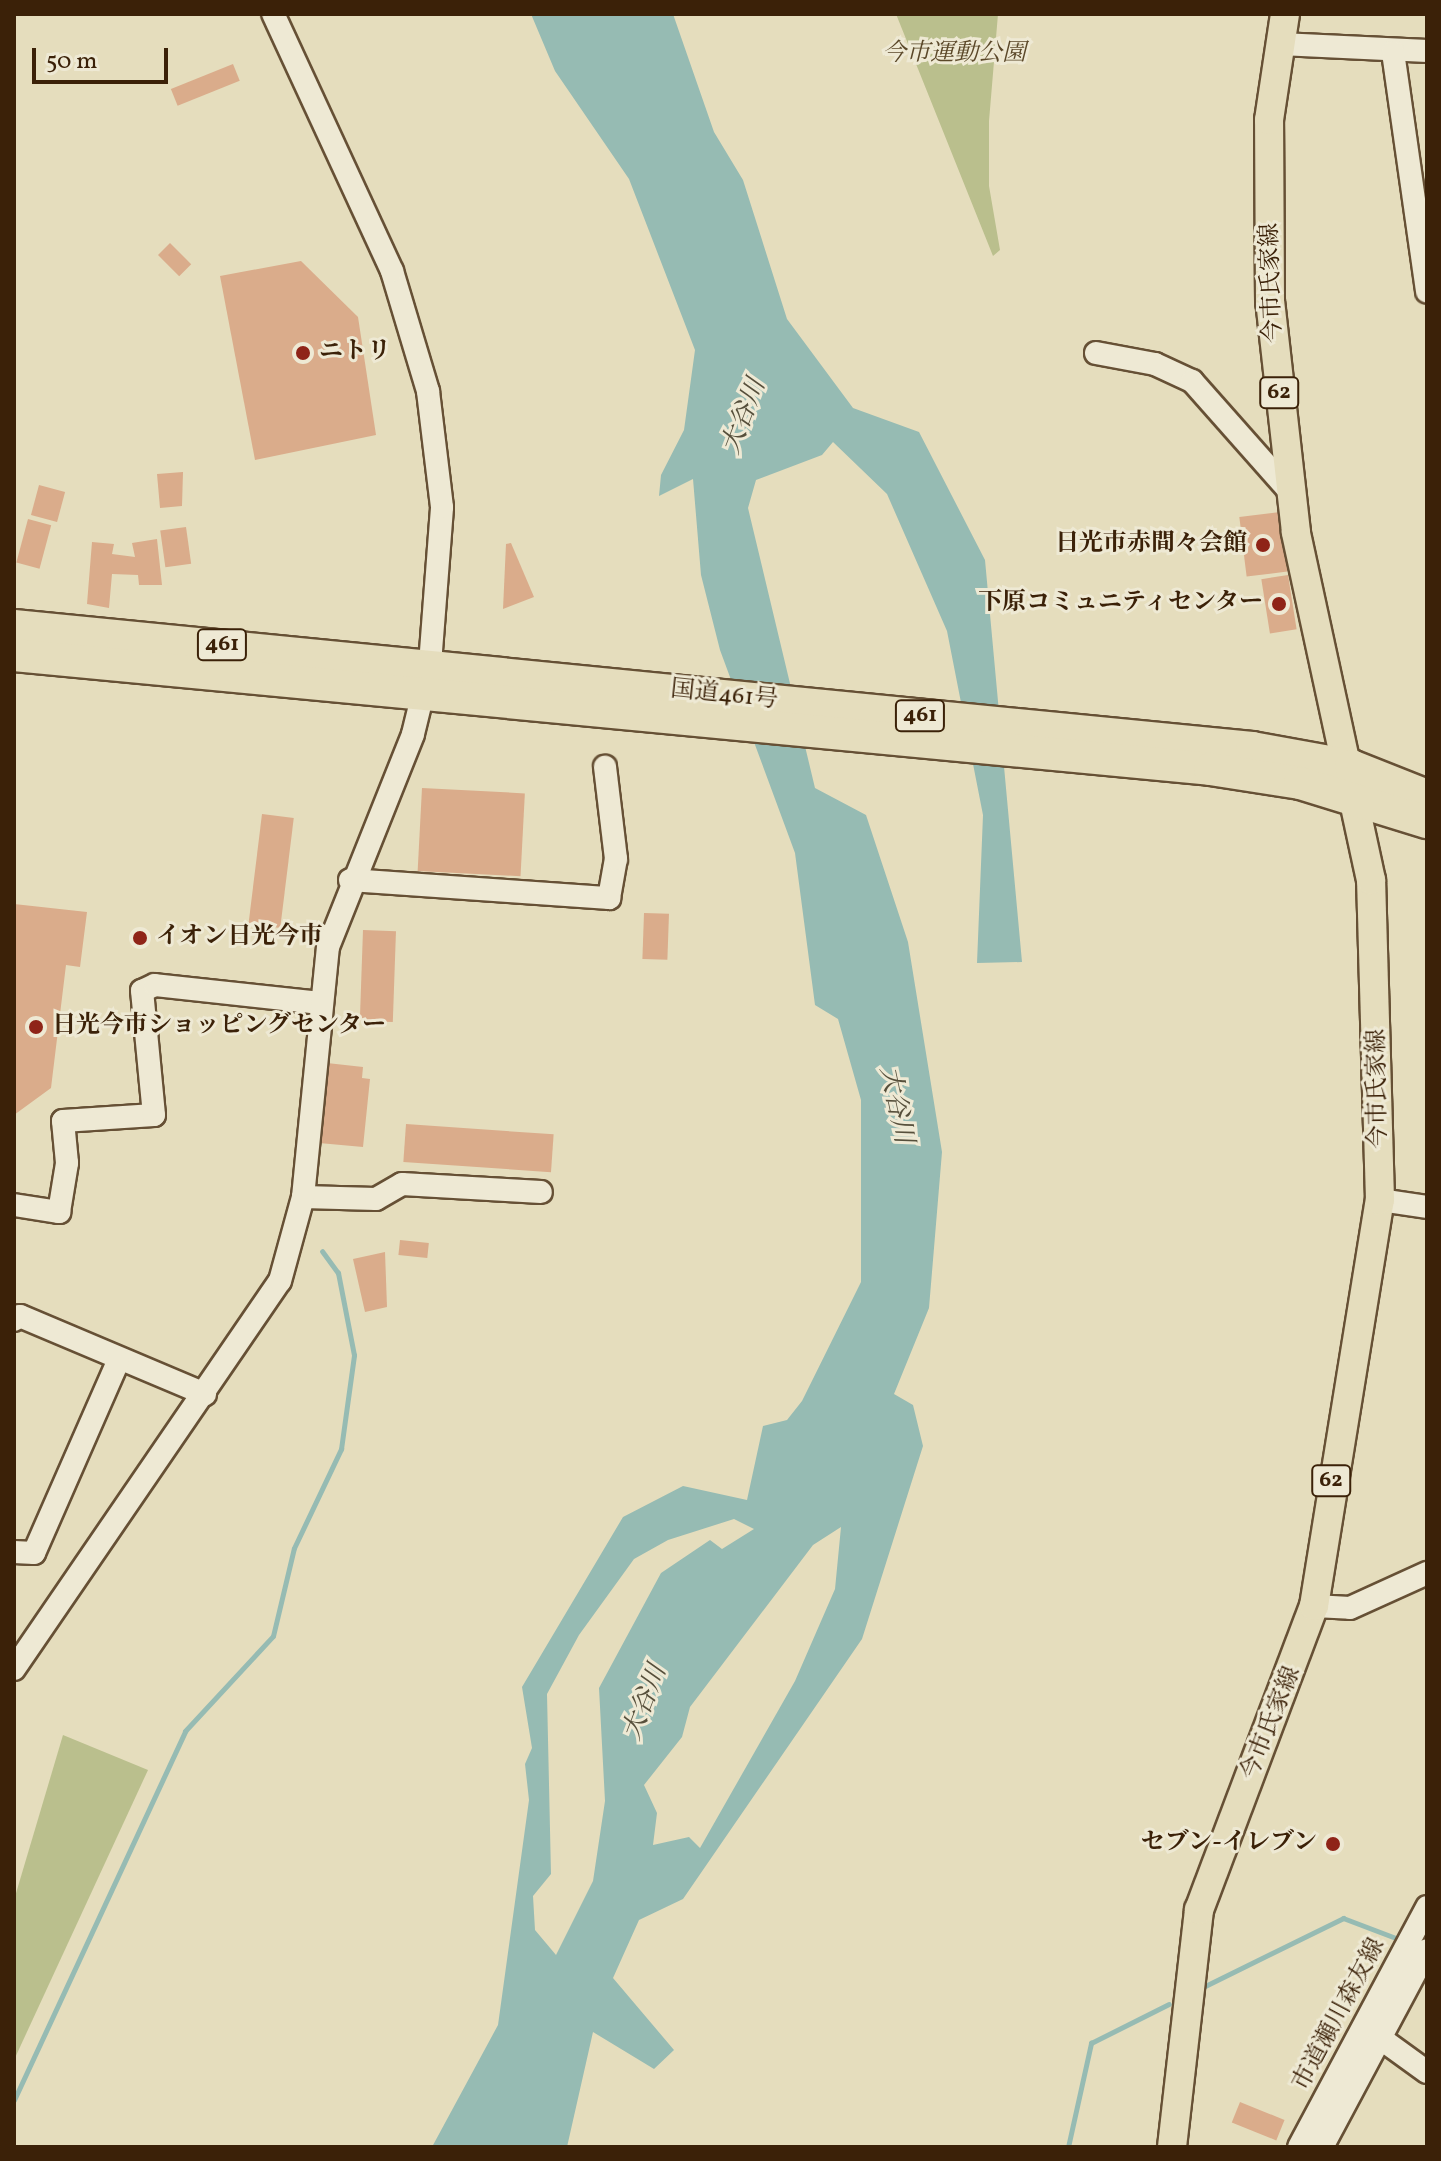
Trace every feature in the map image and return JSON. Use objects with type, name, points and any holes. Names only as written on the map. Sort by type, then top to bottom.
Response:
[{"type":"highway","name":"国道461号","points":[[14,626],[427,679],[1208,756],[1427,796]]},
{"type":"highway","name":"国道461号","points":[[14,655],[427,679]]},
{"type":"highway","name":"国道461号","points":[[1354,782],[1427,822]]},
{"type":"main road","name":"今市氏家線","points":[[1172,2147],[1199,1910],[1314,1606],[1380,1200],[1371,880],[1354,782],[1307,598],[1291,493],[1270,302],[1269,120],[1285,14]]},
{"type":"street","points":[[14,1669],[280,1281],[303,1197],[328,947],[350,880],[427,679],[442,507],[428,391],[392,271],[273,14]]},
{"type":"street","points":[[1281,44],[1393,52],[1427,51]]},
{"type":"street","points":[[1393,52],[1427,292]]},
{"type":"street","points":[[1096,353],[1155,364],[1192,381],[1291,493]]},
{"type":"street","points":[[350,880],[609,898],[616,859],[605,767]]},
{"type":"street","points":[[14,1205],[59,1212],[67,1163],[63,1121],[154,1115],[139,1004],[147,987],[321,1003]]},
{"type":"street","points":[[303,1197],[376,1199],[402,1184],[541,1192]]},
{"type":"street","points":[[1380,1200],[1427,1207]]},
{"type":"street","points":[[14,1320],[20,1316],[118,1362],[205,1394]]},
{"type":"street","points":[[14,1552],[34,1553],[118,1362]]},
{"type":"street","points":[[1314,1606],[1350,1608],[1427,1573]]},
{"type":"street","name":"市道瀬川森友線","points":[[1299,2147],[1427,1907]]},
{"type":"street","name":"市道瀬川森友線","points":[[1322,2147],[1427,1950]]},
{"type":"street","points":[[1380,2038],[1427,2072]]},
{"type":"green space","name":"今市運動公園","points":[[896,14],[998,14],[989,121],[989,186],[1000,250],[993,256]]},
{"type":"green space","points":[[63,1735],[148,1770],[14,2060],[14,1900]]},
{"type":"water","name":"大谷川","points":[[531,14],[673,14],[714,132],[743,180],[787,319],[853,408],[919,432],[985,560],[1022,962],[977,963],[983,815],[947,631],[887,494],[833,442],[822,455],[756,480],[748,508],[815,788],[866,815],[908,942],[942,1152],[929,1308],[894,1394],[913,1405],[923,1446],[862,1639],[683,1899],[639,1920],[613,1978],[674,2050],[654,2069],[593,2032],[567,2147],[432,2147],[498,2025],[529,1800],[525,1764],[532,1748],[522,1687],[623,1517],[683,1486],[747,1500],[763,1426],[787,1420],[802,1401],[861,1282],[861,1100],[838,1019],[815,1005],[795,853],[720,650],[701,575],[693,479],[659,496],[661,475],[684,430],[695,350],[629,179],[555,71]],"holes":[[[734,1519],[754,1529],[722,1549],[710,1540],[661,1573],[599,1688],[605,1801],[593,1881],[556,1955],[535,1930],[533,1896],[551,1874],[547,1694],[579,1635],[634,1559],[668,1540]],[[841,1527],[835,1589],[795,1681],[700,1848],[689,1837],[653,1845],[657,1813],[644,1785],[682,1737],[690,1707],[813,1545]]]},
{"type":"building","points":[[233,64],[240,81],[178,106],[171,89]]},
{"type":"building","points":[[170,243],[191,264],[179,276],[158,255]]},
{"type":"building","points":[[301,261],[358,317],[376,435],[255,460],[220,276]]},
{"type":"building","points":[[183,472],[182,506],[160,508],[157,474]]},
{"type":"building","points":[[39,485],[65,492],[57,522],[31,515]]},
{"type":"building","name":"日光市赤間々会館","points":[[1280,512],[1287,572],[1247,577],[1239,517]]},
{"type":"building","points":[[28,519],[51,525],[40,569],[16,562]]},
{"type":"building","points":[[186,527],[191,564],[165,567],[160,531]]},
{"type":"building","points":[[157,539],[162,585],[139,585],[138,575],[112,574],[109,608],[87,604],[92,542],[114,544],[112,554],[135,557],[132,543]]},
{"type":"building","points":[[511,543],[534,597],[503,609],[506,544]]},
{"type":"building","name":"下原コミュニティセンター","points":[[1288,575],[1297,629],[1270,634],[1261,579]]},
{"type":"building","points":[[422,788],[525,793],[521,876],[418,871]]},
{"type":"building","points":[[262,814],[294,818],[280,928],[248,924]]},
{"type":"building","name":"日光今市ショッピングセンター","points":[[14,904],[87,912],[80,967],[66,965],[51,1088],[14,1115]]},
{"type":"building","points":[[644,913],[669,914],[667,960],[642,959]]},
{"type":"building","points":[[363,930],[396,931],[393,1022],[360,1021]]},
{"type":"building","points":[[327,1063],[363,1067],[362,1078],[370,1079],[363,1147],[319,1143]]},
{"type":"building","points":[[406,1124],[554,1134],[551,1172],[403,1162]]},
{"type":"building","points":[[400,1240],[429,1243],[427,1258],[398,1255]]},
{"type":"building","points":[[385,1252],[387,1307],[365,1312],[353,1259]]},
{"type":"building","points":[[1240,2102],[1285,2120],[1276,2140],[1232,2122]]},
{"type":"waterway","points":[[14,2100],[185,1731],[273,1636],[294,1548],[341,1449],[354,1355],[338,1273],[322,1251]]},
{"type":"waterway","points":[[1199,1989],[1343,1918],[1401,1940]]},
{"type":"waterway","points":[[1068,2147],[1091,2043],[1169,2004]]},
{"type":"place","name":"ニトリ","points":[[303,353]]},
{"type":"place","name":"日光市赤間々会館","points":[[1263,545]]},
{"type":"place","name":"下原コミュニティセンター","points":[[1279,604]]},
{"type":"place","name":"イオン日光今市","points":[[140,938]]},
{"type":"place","name":"日光今市ショッピングセンター","points":[[36,1027]]},
{"type":"place","name":"セブン-イレブン","points":[[1333,1844]]}]
